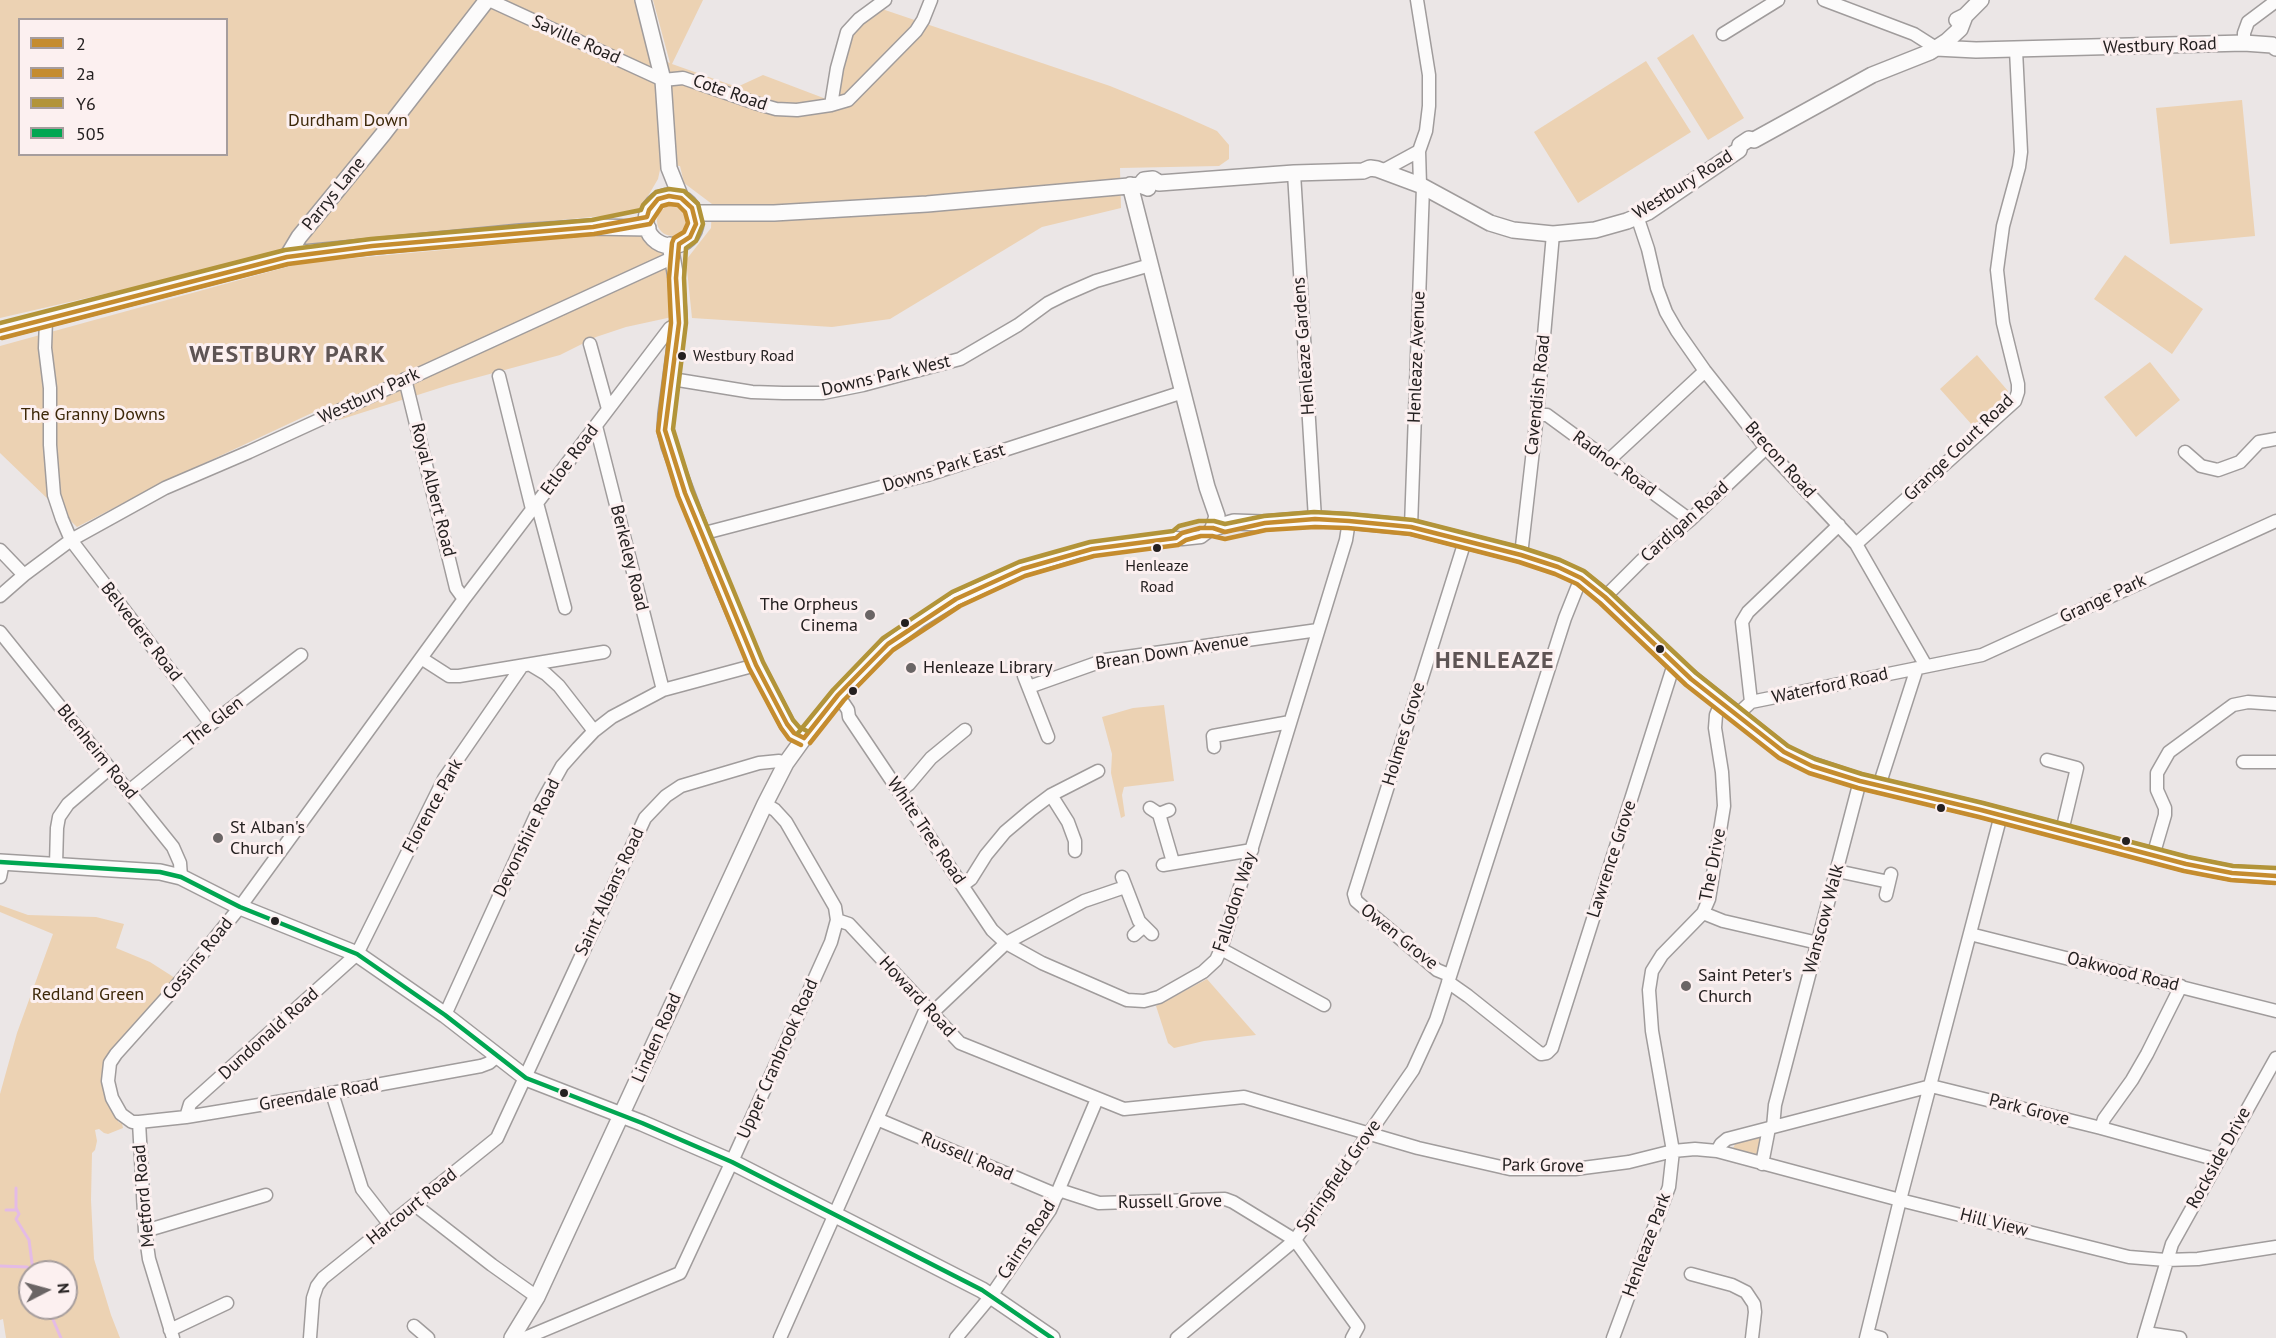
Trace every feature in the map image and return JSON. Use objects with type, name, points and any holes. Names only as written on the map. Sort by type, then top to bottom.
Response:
[{"type":"main road","points":[[644,0],[663,80],[669,168],[681,198]]},
{"type":"main road","name":"Westbury Road","points":[[695,218],[927,204],[1135,185],[1144,180],[1153,179],[1159,183],[1294,173],[1363,171],[1367,176],[1381,178],[1387,172],[1421,186],[1490,222],[1513,230],[1553,234],[1595,230],[1642,214],[1739,150],[1743,151],[1753,146],[1754,140],[1863,80],[1902,63],[1960,29],[1965,16],[1981,0]]},
{"type":"main road","name":"Parrys Lane","points":[[287,257],[299,237],[488,3]]},
{"type":"main road","points":[[1965,16],[1967,37],[1976,51]]},
{"type":"main road","name":"Westbury Road","points":[[1932,45],[1976,51],[2244,43],[2275,46]]},
{"type":"main road","points":[[669,168],[658,199],[649,210],[647,223],[656,240],[669,253],[676,278],[679,323],[665,430],[685,493],[756,665],[787,724],[794,733],[804,738]]},
{"type":"main road","points":[[1135,185],[1150,266],[1207,487],[1207,518],[1213,528],[1225,532],[1262,523],[1315,519],[1411,527],[1521,555],[1558,567],[1581,578],[1605,597],[1674,664],[1784,752],[1798,760],[1860,781],[2001,815],[2153,856],[2224,872],[2276,876]]},
{"type":"main road","points":[[658,199],[669,196],[681,198],[689,204],[695,218],[690,237],[669,253]]},
{"type":"main road","points":[[0,331],[303,254],[647,223]]},
{"type":"main road","name":"Parrys Lane","points":[[299,237],[303,254]]},
{"type":"main road","name":"Linden Road","points":[[512,1338],[537,1297],[765,804],[786,763],[804,738]]},
{"type":"main road","points":[[1,867],[56,865],[160,872],[181,877],[240,907],[357,954],[445,1015],[496,1057],[526,1078],[732,1162],[991,1296],[1052,1338]]},
{"type":"street","points":[[831,105],[837,68],[847,32],[859,19],[885,0]]},
{"type":"street","name":"Cote Road","points":[[663,80],[689,79],[776,109],[797,110],[848,100],[916,31],[931,0]]},
{"type":"street","name":"Henleaze Avenue","points":[[1411,527],[1421,186],[1419,151],[1426,131],[1429,106],[1429,75],[1417,0]]},
{"type":"street","points":[[1723,34],[1778,0]]},
{"type":"street","points":[[1824,0],[1914,34],[1932,45]]},
{"type":"street","points":[[2244,43],[2244,33],[2248,22],[2276,1]]},
{"type":"street","name":"Saville Road","points":[[488,3],[663,80]]},
{"type":"street","name":"Grange Court Road","points":[[1856,544],[2015,401],[2018,392],[2003,322],[1997,270],[2003,226],[2021,152],[2016,50]]},
{"type":"street","points":[[1387,172],[1419,151]]},
{"type":"street","name":"Henleaze Gardens","points":[[1294,173],[1315,519]]},
{"type":"street","name":"Brecon Road","points":[[1642,214],[1657,288],[1666,312],[1704,371],[1766,448],[1856,544],[1922,667]]},
{"type":"street","name":"Cavendish Road","points":[[1521,555],[1537,415],[1553,234]]},
{"type":"street","name":"Westbury Park","points":[[0,596],[70,540],[165,488],[249,452],[669,253]]},
{"type":"street","name":"Downs Park West","points":[[672,379],[752,392],[783,393],[823,393],[863,385],[960,359],[1066,294],[1096,281],[1150,266]]},
{"type":"street","name":"Belvedere Road","points":[[46,319],[45,348],[50,388],[50,445],[54,495],[70,540],[211,724]]},
{"type":"street","points":[[27,323],[45,348]]},
{"type":"street","name":"Etloe Road","points":[[422,658],[464,599],[670,328],[679,323]]},
{"type":"street","points":[[590,344],[608,409]]},
{"type":"street","points":[[1609,460],[1704,371]]},
{"type":"street","points":[[499,376],[534,506],[565,608]]},
{"type":"street","name":"Royal Albert Road","points":[[405,379],[456,588],[464,599]]},
{"type":"street","name":"Downs Park East","points":[[701,534],[927,475],[1183,392]]},
{"type":"street","name":"Radnor Road","points":[[1537,415],[1547,415],[1690,519]]},
{"type":"street","name":"Berkeley Road","points":[[596,426],[663,690]]},
{"type":"street","points":[[2185,452],[2191,466],[2208,469],[2226,468],[2240,462],[2259,442],[2276,439]]},
{"type":"street","name":"Cardigan Road","points":[[1605,597],[1642,560],[1766,448]]},
{"type":"street","name":"Fallodon Way","points":[[1006,943],[1042,963],[1127,1000],[1144,1001],[1159,997],[1203,972],[1216,960],[1252,850],[1346,540],[1349,521]]},
{"type":"street","name":"Grange Park","points":[[1922,667],[1982,655],[2276,521]]},
{"type":"street","points":[[1751,702],[1742,622],[1748,612],[1839,525]]},
{"type":"street","points":[[804,738],[838,695],[888,645],[956,599],[1022,568],[1080,551],[1176,538],[1201,537],[1213,528]]},
{"type":"street","name":"Holmes Grove","points":[[1354,894],[1465,541]]},
{"type":"street","points":[[0,550],[24,575]]},
{"type":"street","name":"Springfield Grove","points":[[1177,1338],[1295,1240],[1397,1095],[1417,1062],[1436,1020],[1561,629],[1581,578]]},
{"type":"street","name":"Brean Down Avenue","points":[[1048,736],[1027,681],[1105,660],[1318,630]]},
{"type":"street","name":"Blenheim Road","points":[[0,632],[173,847],[180,863],[181,877]]},
{"type":"street","points":[[422,658],[449,675],[604,652]]},
{"type":"street","name":"The Glen","points":[[129,791],[301,655]]},
{"type":"street","name":"Cossins Road","points":[[139,1122],[126,1119],[116,1107],[108,1081],[110,1064],[240,907],[422,658]]},
{"type":"street","name":"Lawrence Grove","points":[[1547,1053],[1552,1048],[1674,664]]},
{"type":"street","points":[[527,665],[546,674],[563,691],[594,731]]},
{"type":"street","name":"Florence Park","points":[[357,954],[444,779],[527,665]]},
{"type":"street","name":"Devonshire Road","points":[[445,1015],[542,802],[562,766],[594,731],[630,706],[663,690],[756,665]]},
{"type":"street","points":[[1879,786],[1922,667]]},
{"type":"street","name":"Waterford Road","points":[[1737,715],[1751,702],[1922,667]]},
{"type":"street","name":"White Tree Road","points":[[838,695],[848,710],[849,717],[992,930],[1006,943]]},
{"type":"street","points":[[2153,856],[2165,815],[2165,808],[2157,790],[2157,773],[2169,752],[2233,705],[2248,702],[2276,704]]},
{"type":"street","name":"The Drive","points":[[1673,1151],[1652,1031],[1649,990],[1652,970],[1662,955],[1703,913],[1712,881],[1724,806],[1722,772],[1715,728],[1716,715],[1721,703]]},
{"type":"street","points":[[828,707],[849,717]]},
{"type":"street","points":[[1214,747],[1213,736],[1290,722]]},
{"type":"street","points":[[899,791],[909,784],[931,758],[965,730]]},
{"type":"street","points":[[2047,759],[2077,768],[2062,831]]},
{"type":"street","points":[[2250,760],[2276,762]]},
{"type":"street","name":"Saint Albans Road","points":[[526,1078],[645,818],[666,796],[681,786],[759,763],[786,763]]},
{"type":"street","points":[[56,865],[57,828],[63,810],[87,786],[110,768]]},
{"type":"street","points":[[963,885],[1005,832],[1079,773],[1098,771]]},
{"type":"street","name":"Wanscow Walk","points":[[1771,1127],[1774,1105],[1860,781]]},
{"type":"street","points":[[1051,795],[1079,844]]},
{"type":"street","points":[[765,804],[775,810],[786,822],[835,907],[837,920]]},
{"type":"street","points":[[1159,811],[1168,864],[1252,850]]},
{"type":"street","points":[[1881,1338],[1866,1336],[2001,815]]},
{"type":"street","points":[[1837,871],[1890,878],[1886,895]]},
{"type":"street","points":[[780,1338],[924,1013],[930,1011],[1006,943],[1124,882],[1143,932]]},
{"type":"street","name":"Owen Grove","points":[[1354,894],[1356,901],[1468,996],[1541,1054],[1547,1053]]},
{"type":"street","points":[[1703,913],[1723,921],[1818,943]]},
{"type":"street","name":"Howard Road","points":[[837,920],[849,924],[960,1043],[1124,1109],[1244,1097]]},
{"type":"street","name":"Upper Cranbrook Road","points":[[525,1338],[680,1273],[831,942],[837,920]]},
{"type":"street","name":"Oakwood Road","points":[[1970,934],[2276,1011]]},
{"type":"street","points":[[1221,950],[1324,1005]]},
{"type":"street","name":"Dundonald Road","points":[[186,1117],[190,1104],[357,954]]},
{"type":"street","points":[[2101,1128],[2104,1119],[2132,1080],[2147,1054],[2181,986]]},
{"type":"street","name":"Greendale Road","points":[[139,1122],[186,1117],[481,1066],[496,1057]]},
{"type":"street","name":"Rockside Drive","points":[[2145,1335],[2172,1244],[2276,1058]]},
{"type":"street","name":"Harcourt Road","points":[[310,1338],[313,1298],[323,1278],[497,1138],[526,1078]]},
{"type":"street","name":"Park Grove","points":[[1244,1097],[1418,1148],[1510,1169],[1575,1169],[1629,1162],[1673,1151],[1695,1149],[1717,1151],[1720,1144],[1727,1139],[1931,1086],[2218,1160]]},
{"type":"street","points":[[332,1093],[362,1189],[390,1225]]},
{"type":"street","name":"Cairns Road","points":[[959,1334],[991,1296],[1050,1210],[1097,1100]]},
{"type":"street","name":"Russell Road","points":[[877,1119],[1058,1192]]},
{"type":"street","name":"Metford Road","points":[[139,1122],[145,1231],[149,1258],[171,1334]]},
{"type":"street","points":[[1762,1164],[1771,1127]]},
{"type":"street","name":"Henleaze Park","points":[[1613,1338],[1663,1206],[1669,1186],[1673,1151]]},
{"type":"street","name":"Hill View","points":[[1717,1151],[1900,1200],[2130,1257],[2166,1260],[2208,1258],[2276,1247]]},
{"type":"street","name":"Russell Grove","points":[[1058,1192],[1104,1203],[1225,1199],[1233,1202],[1295,1240],[1358,1326],[1352,1338]]},
{"type":"street","points":[[145,1231],[266,1195]]},
{"type":"street","points":[[415,1205],[537,1297]]},
{"type":"street","points":[[1691,1274],[1732,1285],[1746,1292],[1754,1304],[1752,1338]]},
{"type":"street","points":[[171,1334],[227,1303]]},
{"type":"street","points":[[414,1326],[428,1338]]},
{"type":"street","points":[[2145,1335],[2180,1338]]},
{"type":"green space","name":"Durdham Down","points":[[0,0],[638,0],[650,54],[670,63],[653,0],[703,0],[672,64],[737,87],[763,75],[834,102],[850,35],[862,21],[882,9],[1110,86],[1217,131],[1229,145],[1229,159],[1219,166],[1120,168],[1121,208],[1042,227],[890,319],[832,327],[692,318],[686,260],[711,228],[712,204],[684,183],[680,166],[661,165],[658,179],[648,196],[640,208],[631,213],[321,244],[0,318]]},
{"type":"green space","points":[[1693,34],[1744,118],[1708,140],[1657,58]]},
{"type":"green space","points":[[1646,61],[1691,132],[1578,203],[1534,132]]},
{"type":"green space","points":[[2242,100],[2255,236],[2170,244],[2156,108]]},
{"type":"green space","points":[[672,206],[683,210],[687,221],[683,232],[672,236],[661,232],[657,221],[661,210]]},
{"type":"green space","name":"The Granny Downs","points":[[640,229],[672,254],[672,317],[626,327],[596,337],[560,355],[449,385],[339,420],[329,405],[162,483],[77,527],[0,453],[0,346],[301,263],[519,243]]},
{"type":"green space","points":[[2125,255],[2203,309],[2172,354],[2094,299]]},
{"type":"green space","points":[[1977,355],[2008,391],[2007,396],[1973,426],[1940,389]]},
{"type":"green space","points":[[2150,362],[2180,400],[2136,437],[2104,397]]},
{"type":"green space","points":[[1164,705],[1174,781],[1124,787],[1122,795],[1125,816],[1121,818],[1111,773],[1112,754],[1102,717],[1133,708]]},
{"type":"green space","name":"Redland Green","points":[[0,905],[28,915],[96,917],[124,924],[116,948],[150,962],[175,978],[132,1027],[105,1063],[105,1071],[101,1078],[118,1122],[122,1123],[123,1128],[108,1134],[99,1129],[95,1130],[97,1141],[92,1153],[91,1200],[94,1259],[120,1338],[6,1338],[3,1319],[0,1320],[0,1094],[17,1033],[53,934],[0,912]]},
{"type":"green space","points":[[1207,979],[1256,1035],[1204,1041],[1174,1048],[1168,1043],[1156,1006]]},
{"type":"green space","points":[[1763,1133],[1758,1158],[1735,1153],[1733,1148],[1737,1141]]},
{"type":"waterway","points":[[16,1188],[16,1208],[19,1214],[16,1219],[29,1240],[32,1260]]},
{"type":"waterway","points":[[6,1210],[17,1210]]},
{"type":"waterway","points":[[0,1266],[18,1267]]},
{"type":"waterway","points":[[53,1320],[61,1338]]},
{"type":"transit line","name":"Y6","points":[[0,323],[285,250],[371,239],[592,220],[641,210],[656,192],[669,189],[684,191],[698,204],[703,224],[696,241],[686,248],[684,278],[686,323],[673,429],[692,490],[763,662],[793,720],[807,731]]},
{"type":"transit line","name":"2","points":[[0,331],[287,257],[372,246],[593,227],[647,217],[649,210],[658,199],[669,196],[681,198],[692,208],[696,224],[690,237],[679,244],[676,278],[679,323],[665,430],[685,493],[756,665],[787,724],[794,733],[804,738]]},
{"type":"transit line","name":"2a","points":[[2,338],[288,264],[373,253],[594,234],[650,224],[662,206],[678,205],[685,212],[688,223],[684,232],[674,238],[672,243],[669,278],[671,323],[658,431],[678,496],[749,668],[781,728],[789,739],[801,745]]},
{"type":"transit line","name":"Y6","points":[[798,733],[833,690],[883,638],[952,592],[1019,562],[1090,542],[1173,531],[1179,526],[1199,521],[1225,524],[1264,516],[1314,512],[1350,514],[1413,520],[1523,548],[1560,560],[1584,571],[1610,592],[1696,673],[1788,746],[1815,759],[1862,774],[2188,857],[2233,866],[2276,868]]},
{"type":"transit line","name":"2","points":[[804,738],[838,695],[888,644],[956,599],[1022,569],[1092,549],[1176,538],[1182,533],[1200,528],[1213,528],[1225,532],[1265,523],[1315,519],[1349,521],[1411,527],[1521,555],[1558,567],[1581,578],[1605,597],[1691,679],[1784,752],[1812,766],[1860,781],[2186,864],[2232,873],[2276,876]]},
{"type":"transit line","name":"2a","points":[[810,743],[844,700],[893,650],[960,606],[1025,576],[1094,556],[1178,545],[1201,536],[1225,539],[1266,530],[1315,527],[1348,528],[1410,534],[1519,562],[1577,584],[1686,685],[1779,758],[1809,773],[1858,788],[2184,871],[2231,880],[2275,883]]},
{"type":"transit line","name":"505","points":[[0,862],[160,872],[181,877],[240,907],[357,954],[445,1015],[526,1078],[642,1123],[732,1162],[982,1290],[1052,1338]]},
{"type":"place","name":"Westbury Road","points":[[682,356]]},
{"type":"place","name":"Henleaze Road","points":[[1157,548]]},
{"type":"place","name":"The Orpheus Cinema","points":[[870,615]]},
{"type":"place","name":"Henleaze Library","points":[[911,668]]},
{"type":"place","name":"St Alban's Church","points":[[218,838]]},
{"type":"place","name":"Saint Peter's Church","points":[[1686,986]]},
{"type":"district","name":"WESTBURY PARK","points":[[288,355]]},
{"type":"district","name":"HENLEAZE","points":[[1495,661]]}]
